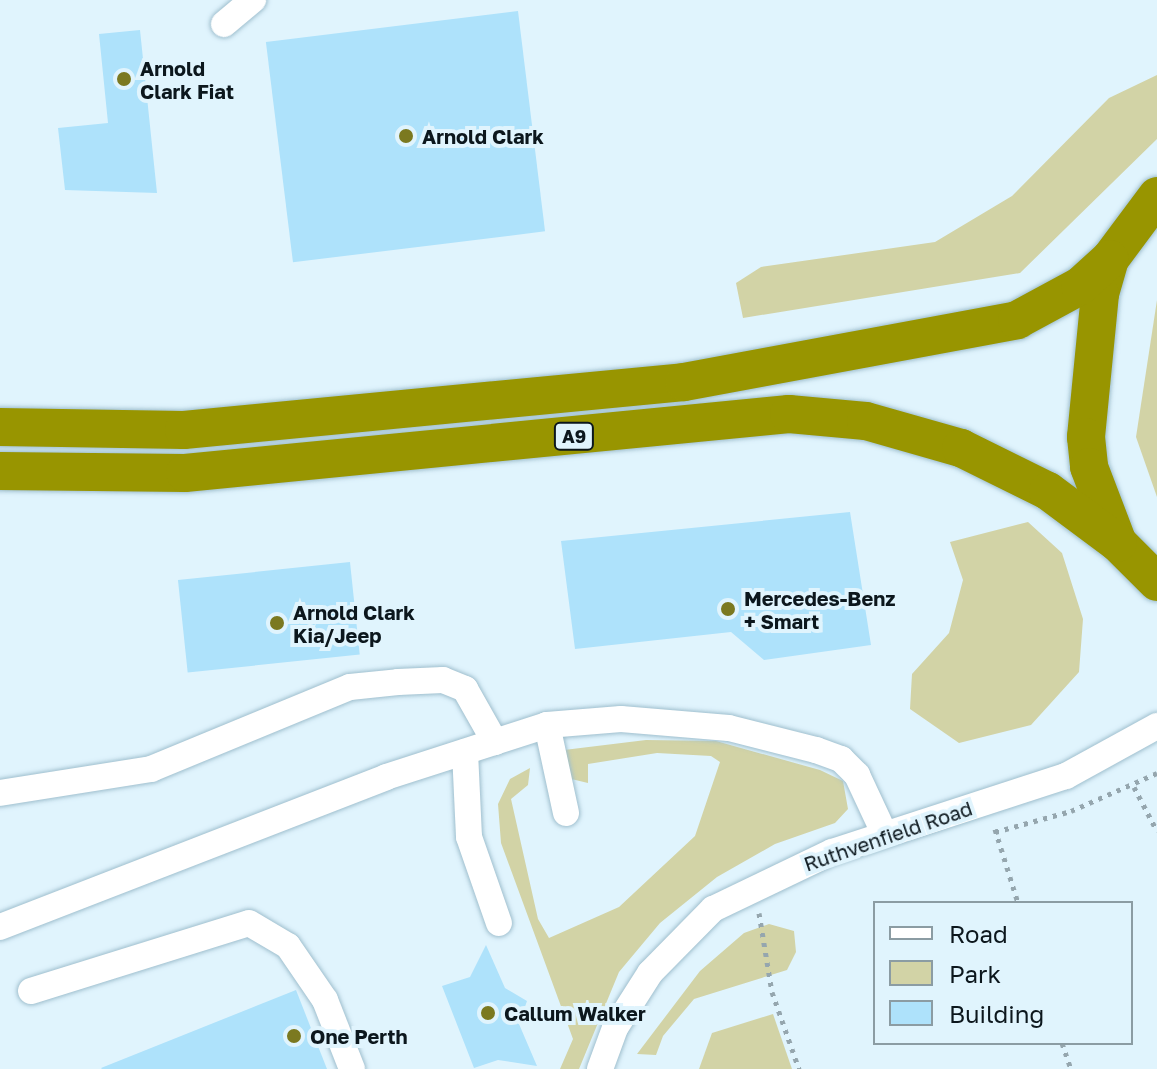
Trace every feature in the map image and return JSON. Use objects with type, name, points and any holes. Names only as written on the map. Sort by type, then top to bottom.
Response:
[{"type":"highway","points":[[1157,196],[1110,259],[1092,343],[1086,437],[1089,467],[1118,543],[1157,582]]},
{"type":"highway","name":"A9","points":[[0,427],[184,430],[684,382],[1017,320],[1080,286],[1110,259]]},
{"type":"highway","name":"A9","points":[[0,471],[185,473],[789,414],[866,421],[961,448],[1048,491],[1118,543]]},
{"type":"street","points":[[224,24],[253,0]]},
{"type":"street","points":[[0,793],[151,769],[350,687],[398,682],[443,680],[465,689],[495,742]]},
{"type":"street","points":[[0,927],[465,752],[547,725],[621,719],[729,728],[816,750],[841,759],[857,775],[884,833]]},
{"type":"street","points":[[547,725],[566,813]]},
{"type":"street","name":"Ruthvenfield Road","points":[[600,1069],[615,1028],[650,973],[713,909],[884,833],[1066,776],[1157,726]]},
{"type":"street","points":[[465,752],[469,837],[499,923]]},
{"type":"street","points":[[31,991],[249,923],[288,946],[325,1000],[352,1069]]},
{"type":"path","points":[[995,832],[1134,787],[1157,773]]},
{"type":"path","points":[[1134,787],[1157,831]]},
{"type":"path","points":[[988,801],[1017,901]]},
{"type":"path","points":[[755,888],[772,992],[799,1069]]},
{"type":"path","points":[[1063,1045],[1071,1069]]},
{"type":"green space","points":[[1157,75],[1157,139],[1020,273],[743,318],[736,283],[761,267],[935,242],[1012,196],[1109,98]]},
{"type":"green space","points":[[1157,300],[1157,497],[1136,437]]},
{"type":"green space","points":[[1028,522],[1062,553],[1083,619],[1079,672],[1031,725],[959,743],[910,709],[912,674],[949,633],[963,580],[950,542]]},
{"type":"green space","points":[[646,740],[716,741],[820,770],[843,781],[848,809],[835,823],[775,844],[717,877],[660,923],[619,972],[579,1069],[560,1069],[573,1039],[501,843],[498,804],[510,779],[530,768],[528,785],[511,799],[538,919],[549,938],[619,907],[695,836],[720,762],[711,756],[657,753],[588,764],[588,783],[567,778],[564,750]]},
{"type":"green space","points":[[769,924],[794,931],[796,952],[787,970],[694,999],[663,1036],[656,1055],[637,1054],[700,971],[744,933]]},
{"type":"green space","points":[[773,1014],[792,1069],[699,1069],[712,1033]]},
{"type":"building","name":"Arnold Clark","points":[[518,11],[545,231],[293,262],[266,42]]},
{"type":"building","name":"Arnold Clark Fiat","points":[[140,30],[157,193],[65,190],[58,128],[108,123],[99,34]]},
{"type":"building","points":[[850,512],[871,645],[764,660],[731,632],[575,649],[561,541]]},
{"type":"building","points":[[350,562],[360,654],[188,673],[178,580]]},
{"type":"building","name":"Callum Walker","points":[[486,945],[505,988],[527,1001],[519,1024],[537,1066],[498,1060],[474,1068],[442,986],[470,977]]},
{"type":"building","points":[[296,990],[327,1069],[101,1068]]},
{"type":"place","name":"Arnold Clark Fiat","points":[[124,79]]},
{"type":"place","name":"Arnold Clark","points":[[406,136]]},
{"type":"place","name":"Mercedes-Benz + Smart","points":[[728,609]]},
{"type":"place","name":"Arnold Clark Kia/Jeep","points":[[277,623]]},
{"type":"place","name":"Callum Walker","points":[[488,1013]]},
{"type":"place","name":"One Perth","points":[[294,1036]]}]
